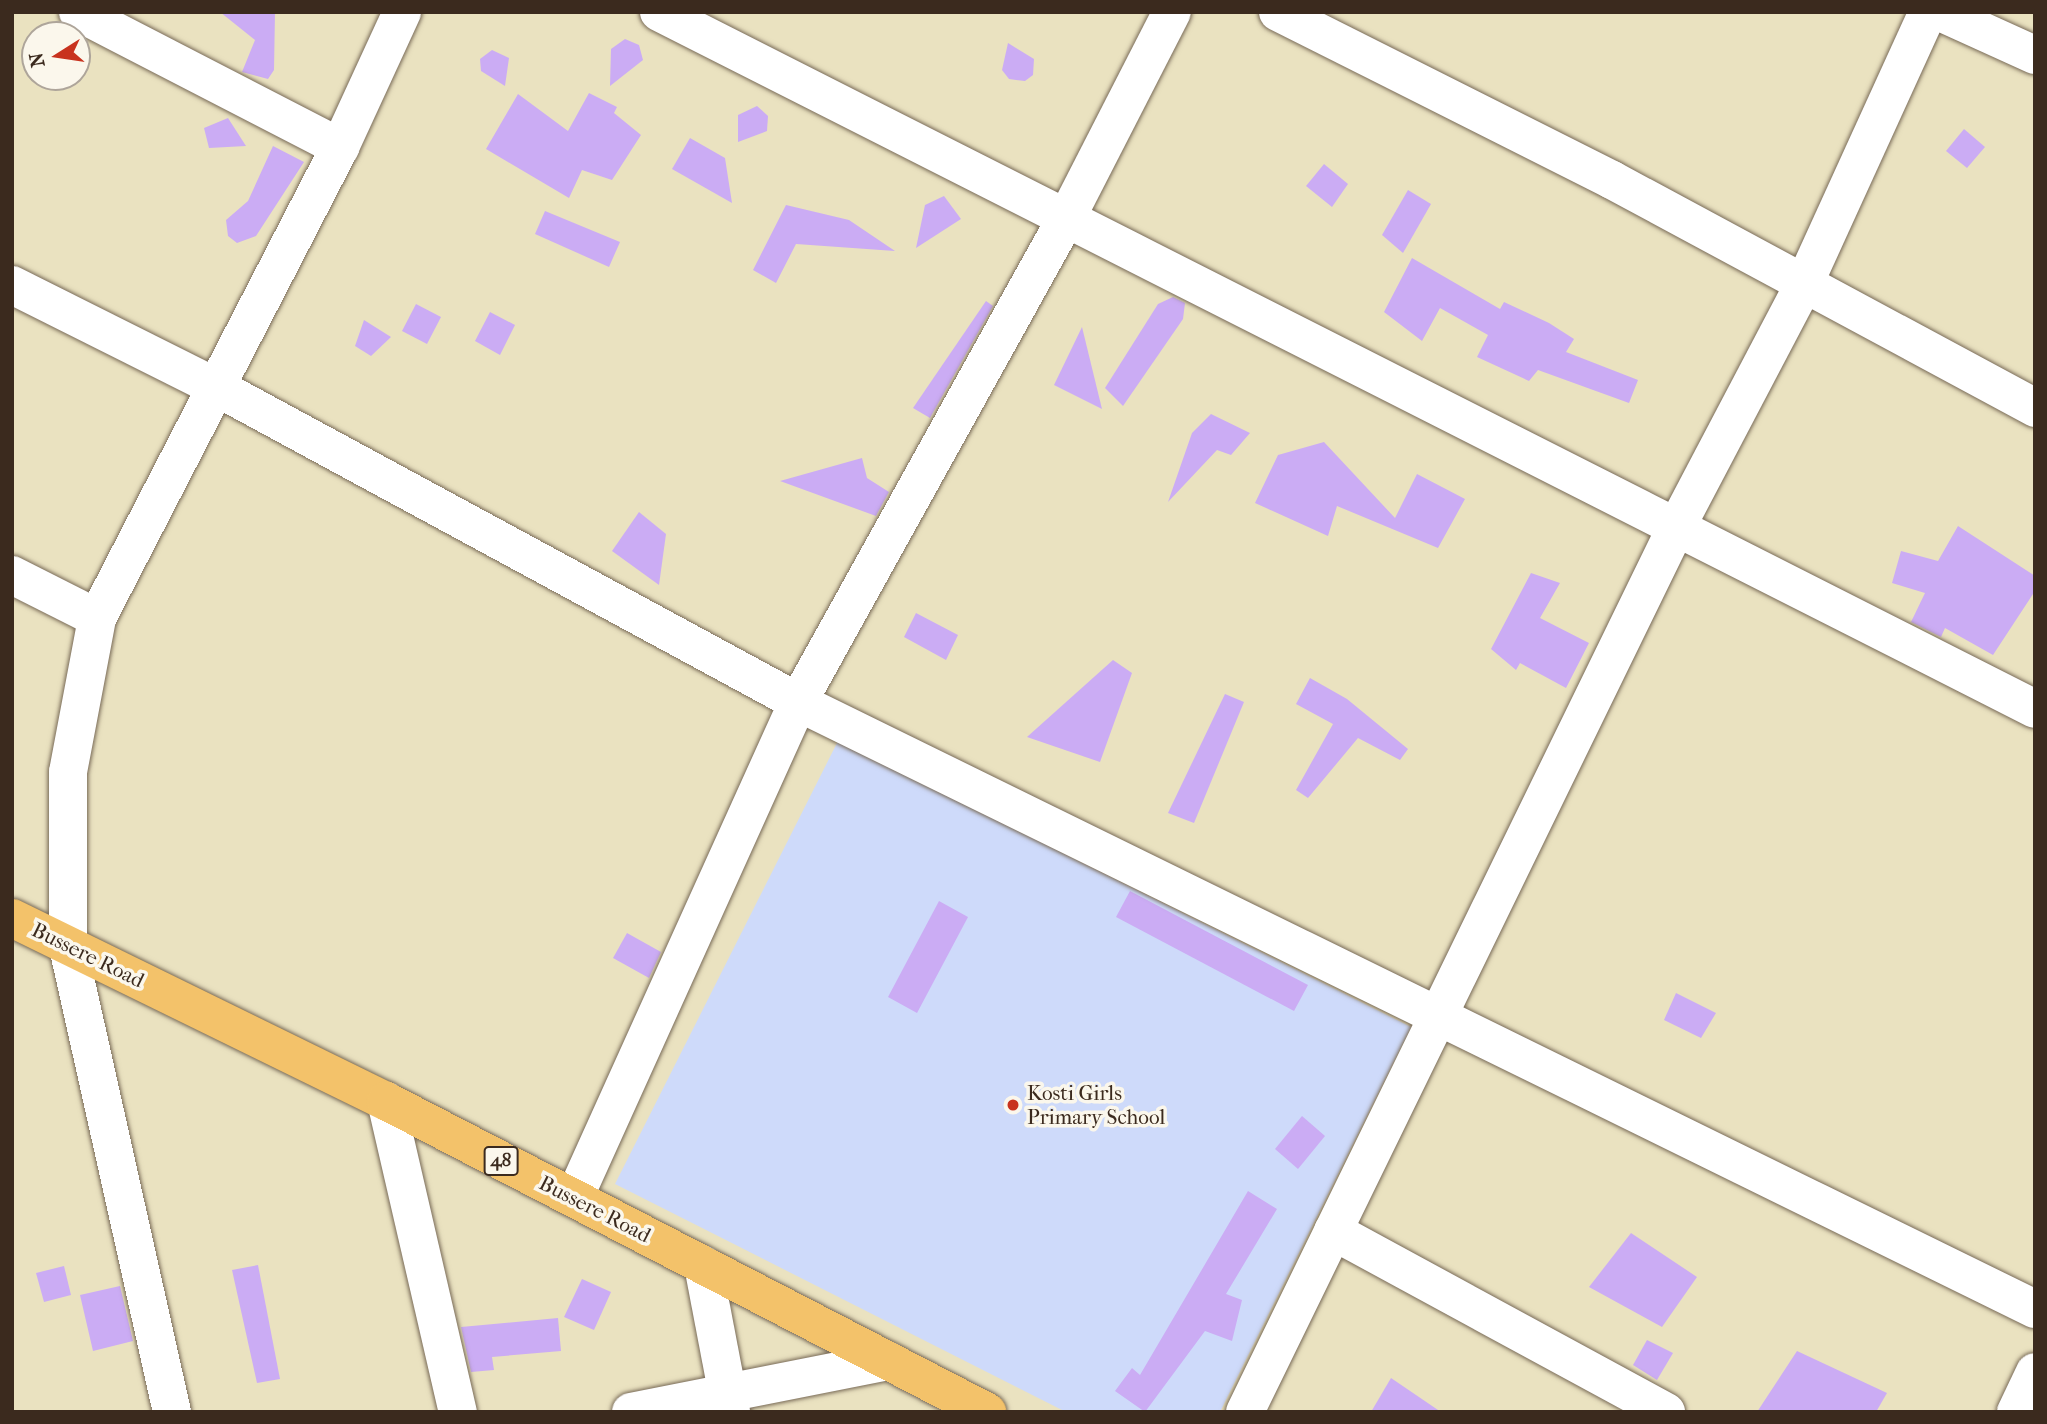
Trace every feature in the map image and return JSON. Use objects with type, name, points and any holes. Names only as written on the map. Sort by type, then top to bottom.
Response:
[{"type":"main road","name":"Bussere Road","points":[[12,918],[386,1101],[987,1412]]},
{"type":"street","points":[[78,12],[340,147]]},
{"type":"street","points":[[172,1412],[68,945],[68,772],[97,618],[340,147],[402,12]]},
{"type":"street","points":[[659,12],[1068,215],[1678,524],[2035,709]]},
{"type":"street","points":[[574,1198],[798,702],[1068,215],[1172,12]]},
{"type":"street","points":[[1278,12],[1804,284],[2035,408]]},
{"type":"street","points":[[1245,1412],[1678,524],[1804,284],[1928,12]]},
{"type":"street","points":[[1940,12],[2035,55]]},
{"type":"street","points":[[12,285],[218,388],[798,702],[1436,1019],[2035,1309]]},
{"type":"street","points":[[12,575],[97,618]]},
{"type":"street","points":[[386,1101],[458,1412]]},
{"type":"street","points":[[1333,1231],[1666,1412]]},
{"type":"street","points":[[702,1265],[729,1402]]},
{"type":"street","points":[[631,1412],[729,1402],[888,1361]]},
{"type":"street","points":[[2016,1412],[2035,1371]]},
{"type":"shaded area","name":"Kosti Girls Primary School","points":[[838,741],[1411,1027],[1220,1412],[1066,1412],[615,1184]]},
{"type":"building","points":[[220,12],[275,12],[274,70],[268,79],[242,72],[255,40]]},
{"type":"building","points":[[625,39],[639,45],[643,60],[610,86],[611,49]]},
{"type":"building","points":[[1008,43],[1034,59],[1033,75],[1025,81],[1009,79],[1002,70]]},
{"type":"building","points":[[492,50],[509,58],[505,86],[481,71],[480,59]]},
{"type":"building","points":[[589,93],[617,107],[614,113],[641,135],[612,180],[582,170],[569,198],[486,149],[518,94],[568,131]]},
{"type":"building","points":[[757,106],[768,116],[767,131],[738,142],[738,115]]},
{"type":"building","points":[[228,118],[246,146],[209,148],[204,128]]},
{"type":"building","points":[[1964,129],[1985,147],[1967,168],[1946,151]]},
{"type":"building","points":[[690,138],[725,158],[732,203],[672,169]]},
{"type":"building","points":[[273,146],[304,162],[256,236],[237,243],[228,236],[226,220],[248,201]]},
{"type":"building","points":[[1324,164],[1348,184],[1332,207],[1306,186]]},
{"type":"building","points":[[1408,190],[1431,204],[1403,253],[1382,235]]},
{"type":"building","points":[[944,196],[961,219],[916,248],[925,205]]},
{"type":"building","points":[[786,205],[849,220],[895,251],[796,244],[776,283],[753,270]]},
{"type":"building","points":[[545,211],[620,242],[609,267],[535,234]]},
{"type":"building","points":[[1412,258],[1500,309],[1504,302],[1549,323],[1574,339],[1566,352],[1638,380],[1629,403],[1538,370],[1529,381],[1477,357],[1488,335],[1440,308],[1422,341],[1384,312]]},
{"type":"building","points":[[1173,297],[1185,303],[1183,319],[1123,406],[1105,388],[1158,304]]},
{"type":"building","points":[[986,301],[993,306],[930,418],[913,408]]},
{"type":"building","points":[[416,304],[441,317],[427,344],[402,331]]},
{"type":"building","points":[[490,312],[515,325],[500,355],[475,341]]},
{"type":"building","points":[[364,320],[391,337],[371,356],[355,346]]},
{"type":"building","points":[[1082,327],[1102,409],[1054,385]]},
{"type":"building","points":[[1211,414],[1250,433],[1231,455],[1217,450],[1168,502],[1192,433]]},
{"type":"building","points":[[1324,442],[1395,518],[1417,474],[1465,499],[1438,548],[1337,506],[1328,536],[1255,503],[1278,455]]},
{"type":"building","points":[[862,458],[867,478],[889,492],[876,516],[780,481]]},
{"type":"building","points":[[639,512],[666,534],[659,585],[612,551]]},
{"type":"building","points":[[1958,526],[2035,576],[2035,591],[1993,655],[1945,628],[1941,637],[1911,622],[1925,593],[1892,583],[1901,551],[1938,561]]},
{"type":"building","points":[[1531,573],[1560,583],[1540,618],[1589,643],[1566,688],[1520,663],[1516,670],[1491,649]]},
{"type":"building","points":[[916,613],[958,635],[946,660],[904,637]]},
{"type":"building","points":[[1113,660],[1132,673],[1100,762],[1027,737]]},
{"type":"building","points":[[1310,678],[1347,699],[1408,749],[1400,760],[1358,738],[1308,798],[1296,790],[1333,724],[1296,704]]},
{"type":"building","points":[[1225,694],[1244,702],[1194,823],[1168,813]]},
{"type":"building","points":[[1130,891],[1308,985],[1294,1011],[1116,917]]},
{"type":"building","points":[[939,901],[968,917],[917,1013],[888,997]]},
{"type":"building","points":[[627,933],[661,952],[649,978],[613,958]]},
{"type":"building","points":[[1676,993],[1716,1013],[1701,1038],[1664,1020]]},
{"type":"building","points":[[1302,1116],[1325,1136],[1298,1169],[1275,1149]]},
{"type":"building","points":[[1248,1191],[1277,1209],[1226,1294],[1242,1300],[1232,1341],[1205,1331],[1145,1412],[1115,1391],[1132,1368],[1140,1375]]},
{"type":"building","points":[[1631,1233],[1697,1277],[1662,1327],[1589,1287]]},
{"type":"building","points":[[258,1265],[280,1379],[257,1383],[232,1270]]},
{"type":"building","points":[[64,1266],[71,1295],[44,1302],[36,1273]]},
{"type":"building","points":[[582,1279],[611,1292],[594,1330],[564,1317]]},
{"type":"building","points":[[120,1286],[133,1341],[93,1351],[80,1295]]},
{"type":"building","points":[[558,1318],[561,1351],[492,1357],[494,1370],[471,1372],[461,1327]]},
{"type":"building","points":[[1647,1340],[1673,1353],[1657,1380],[1633,1365]]},
{"type":"building","points":[[1797,1351],[1887,1393],[1876,1412],[1757,1412]]},
{"type":"building","points":[[1391,1378],[1441,1412],[1371,1412]]},
{"type":"place","name":"Kosti Girls Primary School","points":[[1013,1105]]}]
